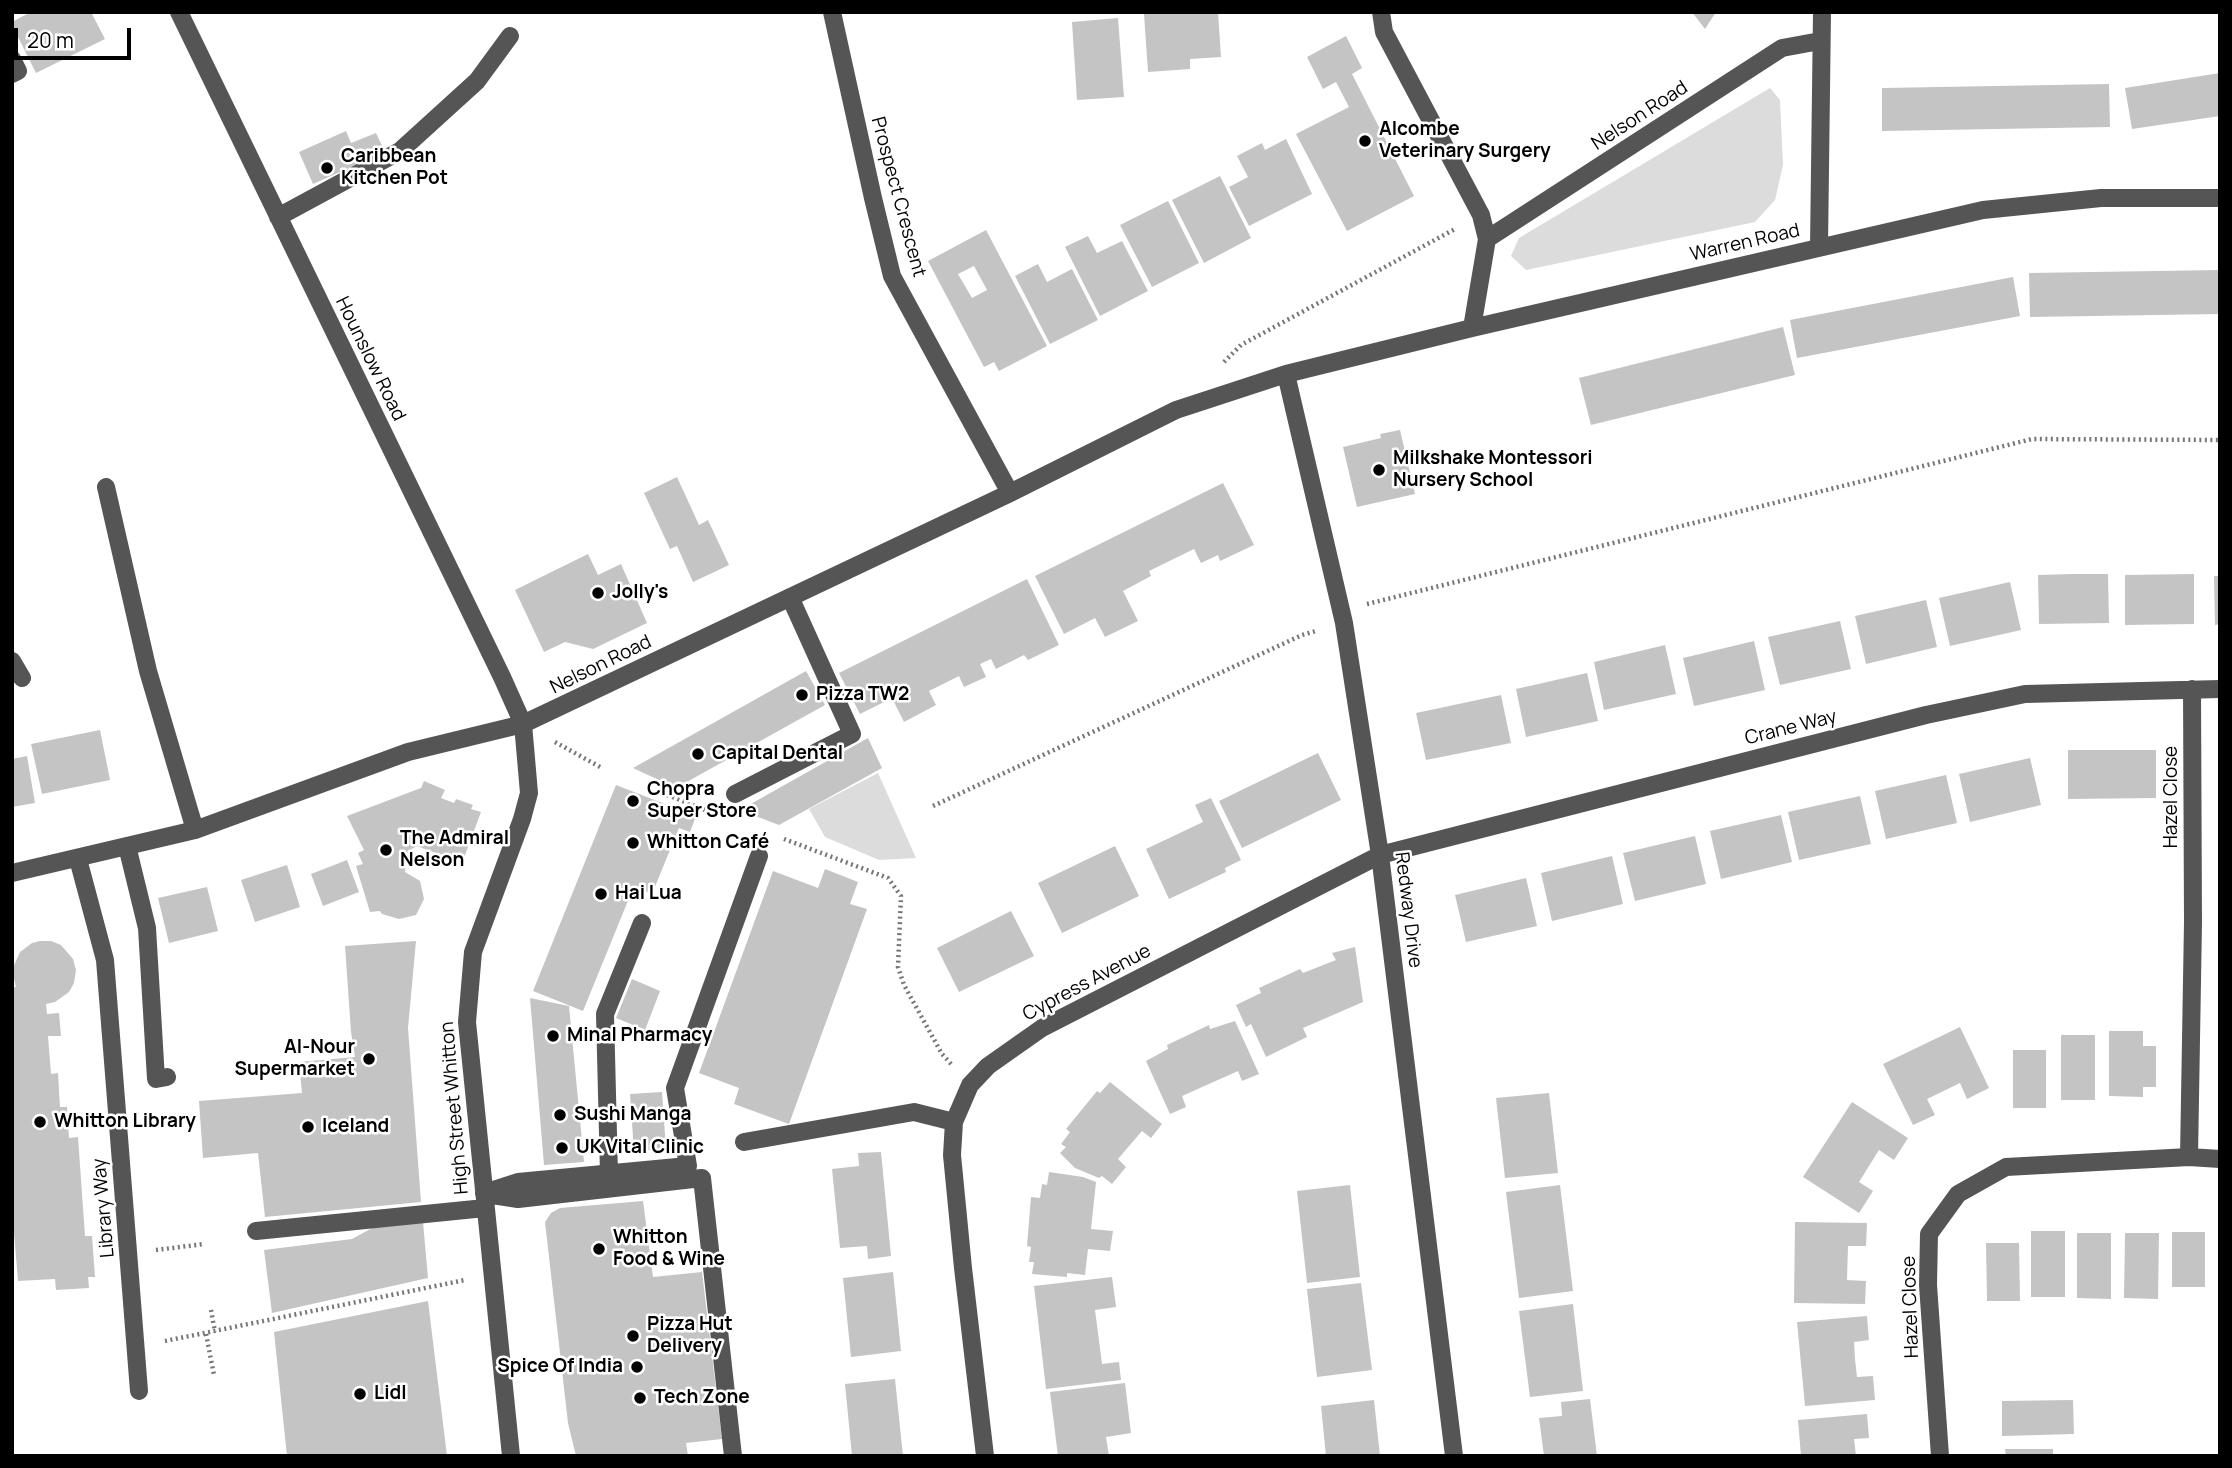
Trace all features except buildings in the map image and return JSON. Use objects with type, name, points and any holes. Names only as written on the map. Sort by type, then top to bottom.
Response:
[{"type":"street","name":"Hounslow Road","points":[[178,12],[523,724]]},
{"type":"street","name":"Prospect Crescent","points":[[832,12],[892,276],[1010,493]]},
{"type":"street","points":[[1381,12],[1384,32],[1481,215],[1487,239],[1472,328]]},
{"type":"street","points":[[1819,247],[1822,12]]},
{"type":"street","points":[[278,216],[400,151],[477,81],[510,36]]},
{"type":"street","name":"Nelson Road","points":[[1487,239],[1782,48],[1820,41]]},
{"type":"street","points":[[12,59],[18,71],[12,74]]},
{"type":"street","name":"Warren Road","points":[[1286,374],[1472,328],[1983,210],[2101,198],[2220,198]]},
{"type":"street","name":"Nelson Road","points":[[12,873],[195,830],[408,752],[523,724],[1010,493],[1176,410],[1286,374]]},
{"type":"street","name":"Redway Drive","points":[[1286,374],[1343,617],[1380,855],[1454,1456]]},
{"type":"street","points":[[106,487],[148,670],[195,830]]},
{"type":"street","points":[[735,794],[852,734],[790,597]]},
{"type":"street","points":[[12,661],[22,678]]},
{"type":"street","name":"Hazel Close","points":[[2189,1157],[2193,689]]},
{"type":"street","name":"Crane Way","points":[[1380,855],[1913,719],[2025,694],[2220,689]]},
{"type":"street","name":"High Street Whitton","points":[[511,1456],[467,1021],[473,952],[529,793],[523,724]]},
{"type":"street","points":[[127,846],[147,928],[156,1079],[167,1077]]},
{"type":"street","name":"Cypress Avenue","points":[[985,1456],[952,1155],[954,1122],[970,1085],[988,1066],[1042,1028],[1380,855]]},
{"type":"street","points":[[485,1201],[518,1182],[688,1166],[675,1088],[759,856]]},
{"type":"street","name":"Library Way","points":[[78,859],[105,960],[139,1391]]},
{"type":"street","points":[[609,1174],[605,1014],[642,923]]},
{"type":"street","points":[[744,1142],[914,1112],[954,1122]]},
{"type":"street","name":"Hazel Close","points":[[1940,1456],[1928,1285],[1929,1234],[1958,1194],[2006,1167],[2189,1157],[2220,1158]]},
{"type":"street","points":[[256,1231],[485,1201],[702,1178],[733,1456]]},
{"type":"path","points":[[1223,363],[1241,345],[1481,215]]},
{"type":"path","points":[[933,806],[1343,617],[2032,439],[2220,440]]},
{"type":"path","points":[[523,724],[602,768]]},
{"type":"path","points":[[662,793],[725,817]]},
{"type":"path","points":[[775,836],[888,878],[901,896],[898,967],[904,985],[942,1054],[970,1085]]},
{"type":"path","points":[[128,1253],[204,1244]]},
{"type":"path","points":[[136,1346],[493,1274]]},
{"type":"path","points":[[211,1310],[215,1332]]},
{"type":"path","points":[[206,1334],[214,1375]]},
{"type":"shaded area","points":[[1770,88],[1780,100],[1783,165],[1775,200],[1755,222],[1526,270],[1511,256],[1519,238]]},
{"type":"shaded area","points":[[878,773],[916,858],[879,860],[825,837],[809,809]]},
{"type":"place","name":"Alcombe Veterinary Surgery","points":[[1365,141]]},
{"type":"place","name":"Caribbean Kitchen Pot","points":[[327,168]]},
{"type":"place","name":"Milkshake Montessori Nursery School","points":[[1379,470]]},
{"type":"place","name":"Jolly's","points":[[598,593]]},
{"type":"place","name":"Pizza TW2","points":[[802,695]]},
{"type":"place","name":"Capital Dental","points":[[698,754]]},
{"type":"place","name":"Chopra Super Store","points":[[633,801]]},
{"type":"place","name":"Whitton Café","points":[[633,843]]},
{"type":"place","name":"The Admiral Nelson","points":[[386,850]]},
{"type":"place","name":"Hai Lua","points":[[601,894]]},
{"type":"place","name":"Minal Pharmacy","points":[[553,1036]]},
{"type":"place","name":"Al-Nour Supermarket","points":[[369,1059]]},
{"type":"place","name":"Sushi Manga","points":[[560,1115]]},
{"type":"place","name":"Whitton Library","points":[[40,1122]]},
{"type":"place","name":"Iceland","points":[[308,1127]]},
{"type":"place","name":"UK Vital Clinic","points":[[562,1148]]},
{"type":"place","name":"Whitton Food & Wine","points":[[599,1249]]},
{"type":"place","name":"Pizza Hut Delivery","points":[[633,1336]]},
{"type":"place","name":"Spice Of India","points":[[637,1367]]},
{"type":"place","name":"Lidl","points":[[360,1394]]},
{"type":"place","name":"Tech Zone","points":[[640,1398]]}]
